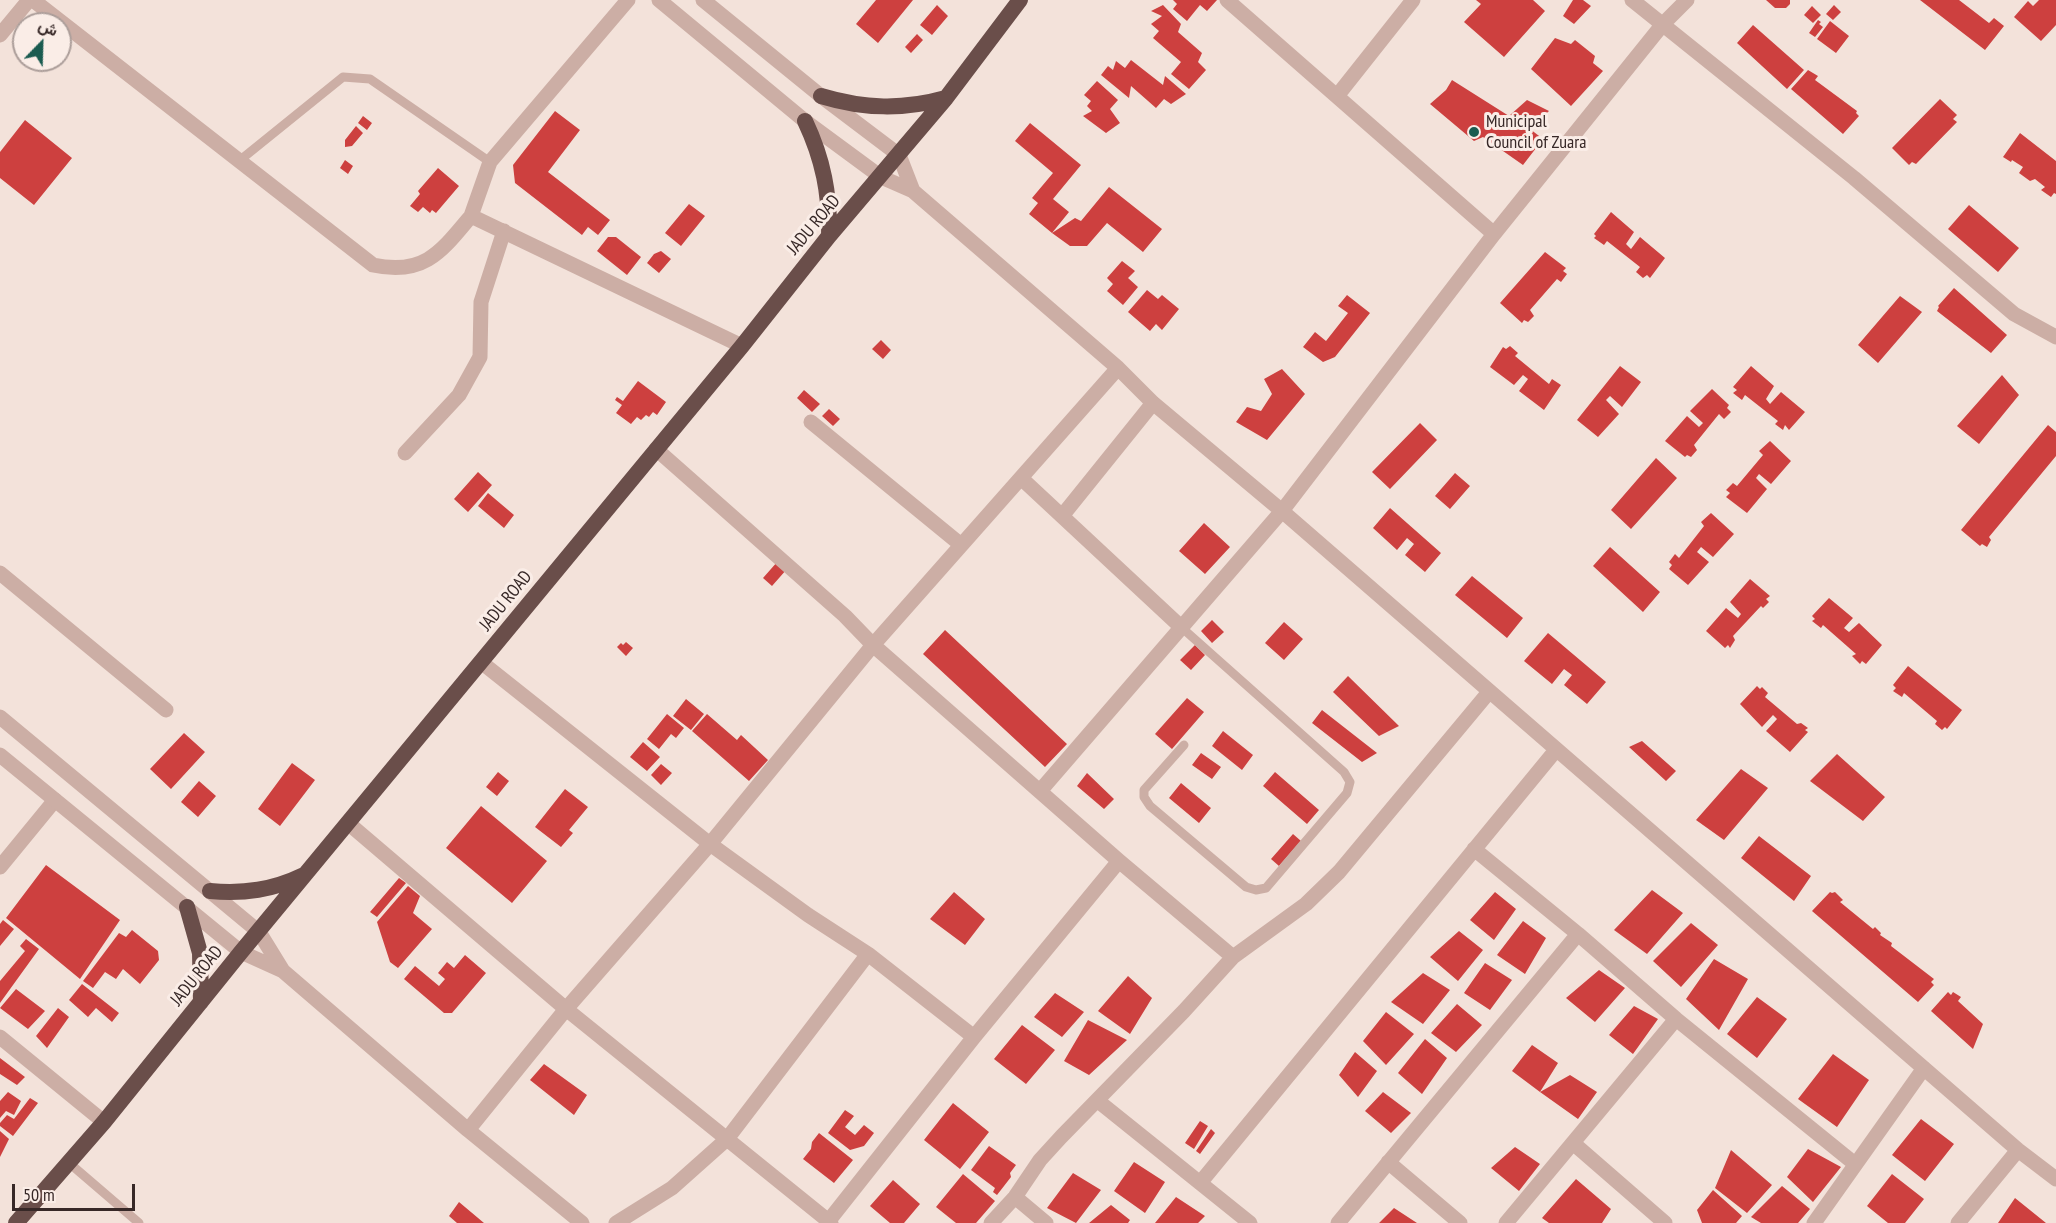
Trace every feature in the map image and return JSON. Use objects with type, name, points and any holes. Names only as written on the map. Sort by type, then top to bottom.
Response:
[{"type":"highway","name":"JADU ROAD","points":[[16,1223],[104,1122],[241,952],[742,346],[829,236],[946,98],[1020,0]]},
{"type":"highway","points":[[821,96],[841,102],[883,108],[915,105],[946,98]]},
{"type":"highway","points":[[805,122],[823,165],[830,212],[829,236]]},
{"type":"highway","points":[[210,891],[250,892],[270,889],[308,873]]},
{"type":"highway","points":[[187,907],[200,953],[201,1002]]},
{"type":"street","points":[[0,35],[31,0],[373,265],[393,269],[415,266],[441,252],[471,216],[490,162],[628,0]]},
{"type":"street","points":[[659,0],[805,122],[881,177],[913,191],[1118,368],[1153,403],[1282,512],[2018,1150],[2056,1179]]},
{"type":"street","points":[[703,0],[821,96],[899,155],[913,191]]},
{"type":"street","points":[[1227,0],[1494,234]]},
{"type":"street","points":[[1337,96],[1413,0]]},
{"type":"street","points":[[1632,0],[1854,178],[2014,314],[2056,337]]},
{"type":"street","points":[[1040,791],[1282,512],[1494,234],[1663,24],[1687,0]]},
{"type":"street","points":[[471,216],[742,346]]},
{"type":"street","points":[[405,453],[459,395],[480,357],[481,302],[504,231]]},
{"type":"street","points":[[468,1130],[566,1009],[710,844],[873,645],[1118,368]]},
{"type":"street","points":[[1062,516],[1153,403]]},
{"type":"street","points":[[811,422],[960,544]]},
{"type":"street","points":[[656,449],[845,616],[873,645],[1119,861],[1233,957]]},
{"type":"street","points":[[1021,478],[1181,627]]},
{"type":"street","points":[[0,573],[166,710]]},
{"type":"street","points":[[481,662],[710,844],[808,915],[868,954],[974,1037]]},
{"type":"street","points":[[991,1223],[1015,1197],[1040,1160],[1233,957],[1306,904],[1339,872],[1489,692]]},
{"type":"street","points":[[0,717],[259,932],[283,971]]},
{"type":"street","points":[[1200,1183],[1556,750]]},
{"type":"street","points":[[0,755],[241,952],[283,971],[468,1130],[582,1223]]},
{"type":"street","points":[[0,867],[55,800]]},
{"type":"street","points":[[348,823],[566,1009],[828,1222],[974,1037],[1119,861]]},
{"type":"street","points":[[1474,849],[1578,934],[1676,1019],[1855,1164]]},
{"type":"street","points":[[1338,1223],[1578,934]]},
{"type":"street","points":[[616,1223],[672,1188],[726,1139],[868,954]]},
{"type":"street","points":[[1506,1223],[1676,1019]]},
{"type":"street","points":[[0,1037],[104,1122]]},
{"type":"street","points":[[1814,1223],[1924,1068]]},
{"type":"street","points":[[1098,1101],[1250,1223]]},
{"type":"street","points":[[1572,1143],[1665,1223]]},
{"type":"street","points":[[1958,1223],[2018,1150]]},
{"type":"street","points":[[1388,1162],[1460,1223]]},
{"type":"street","points":[[1015,1197],[1046,1223]]},
{"type":"lane","points":[[238,161],[343,77],[370,79],[490,162]]},
{"type":"lane","points":[[1181,627],[1344,772],[1350,782],[1347,793],[1266,888],[1256,890],[1246,887],[1150,806],[1143,797],[1144,790],[1184,745]]},
{"type":"lane","points":[[68,1162],[139,1223]]},
{"type":"building","points":[[876,0],[913,0],[878,43],[856,24]]},
{"type":"building","points":[[1173,0],[1217,0],[1207,11],[1200,5],[1187,21],[1173,9],[1177,4]]},
{"type":"building","points":[[1476,0],[1533,0],[1545,11],[1504,57],[1464,22],[1481,4]]},
{"type":"building","points":[[1573,0],[1583,0],[1591,6],[1574,24],[1563,16]]},
{"type":"building","points":[[1766,0],[1790,0],[1790,4],[1786,8],[1775,8]]},
{"type":"building","points":[[1920,0],[1959,0],[1989,23],[1994,18],[2004,26],[1985,50]]},
{"type":"building","points":[[2039,0],[2056,0],[2056,25],[2041,41],[2014,17],[2028,1],[2033,6]]},
{"type":"building","points":[[937,5],[948,16],[932,35],[920,25]]},
{"type":"building","points":[[1163,5],[1181,24],[1178,32],[1202,53],[1198,62],[1206,70],[1189,89],[1171,74],[1181,62],[1153,38],[1159,31],[1151,24],[1162,16],[1151,11]]},
{"type":"building","points":[[1834,5],[1841,12],[1833,20],[1826,14]]},
{"type":"building","points":[[1812,6],[1821,15],[1813,23],[1804,15]]},
{"type":"building","points":[[1818,20],[1823,27],[1815,37],[1809,33]]},
{"type":"building","points":[[1830,21],[1849,36],[1836,53],[1817,39]]},
{"type":"building","points":[[1753,25],[1804,70],[1787,89],[1737,43]]},
{"type":"building","points":[[917,34],[923,40],[911,53],[905,47]]},
{"type":"building","points":[[1555,38],[1571,44],[1575,40],[1595,56],[1593,63],[1603,71],[1571,106],[1531,69]]},
{"type":"building","points":[[1131,60],[1163,85],[1165,76],[1186,94],[1171,104],[1164,99],[1156,108],[1131,86],[1129,98],[1101,75],[1108,66],[1113,70],[1116,61],[1125,68]]},
{"type":"building","points":[[1808,70],[1818,76],[1815,80],[1857,111],[1859,116],[1843,134],[1791,89]]},
{"type":"building","points":[[1452,80],[1509,116],[1527,100],[1549,111],[1530,129],[1543,139],[1523,165],[1483,137],[1474,141],[1430,104],[1446,90]]},
{"type":"building","points":[[1097,81],[1118,100],[1110,109],[1120,123],[1106,133],[1083,116],[1092,111],[1087,106],[1091,101],[1084,95]]},
{"type":"building","points":[[1940,99],[1957,115],[1953,119],[1957,122],[1916,164],[1912,162],[1909,165],[1892,148]]},
{"type":"building","points":[[555,111],[580,130],[548,172],[610,220],[598,235],[588,227],[582,235],[515,183],[513,165]]},
{"type":"building","points":[[363,116],[372,123],[367,130],[358,123]]},
{"type":"building","points":[[25,120],[72,158],[34,205],[0,178],[0,152]]},
{"type":"building","points":[[1030,123],[1081,165],[1053,199],[1069,212],[1052,233],[1029,214],[1038,203],[1032,198],[1053,173],[1015,141]]},
{"type":"building","points":[[356,126],[363,133],[352,146],[345,147],[345,140]]},
{"type":"building","points":[[2020,133],[2056,161],[2056,194],[2054,193],[2051,197],[2041,190],[2045,187],[2035,179],[2030,181],[2019,173],[2023,167],[2003,157]]},
{"type":"building","points":[[345,160],[353,166],[348,174],[340,168]]},
{"type":"building","points":[[438,168],[459,186],[436,213],[432,210],[430,213],[423,207],[418,212],[410,206],[420,194],[418,191]]},
{"type":"building","points":[[1109,187],[1162,229],[1143,252],[1107,223],[1087,246],[1070,246],[1052,233],[1075,218],[1081,221]]},
{"type":"building","points":[[689,204],[705,216],[681,246],[665,233]]},
{"type":"building","points":[[1969,205],[2019,248],[1998,272],[1948,229]]},
{"type":"building","points":[[1611,212],[1634,232],[1626,244],[1631,249],[1640,237],[1665,258],[1650,278],[1647,275],[1643,278],[1636,272],[1640,267],[1607,241],[1604,245],[1594,238],[1596,236],[1594,234]]},
{"type":"building","points":[[608,237],[616,237],[641,257],[627,275],[597,251]]},
{"type":"building","points":[[661,251],[671,259],[659,273],[647,263],[654,254]]},
{"type":"building","points":[[1545,252],[1566,268],[1563,271],[1567,274],[1561,282],[1557,279],[1530,310],[1534,316],[1528,322],[1524,320],[1522,323],[1500,303]]},
{"type":"building","points":[[1122,261],[1135,271],[1128,278],[1138,287],[1123,305],[1107,291],[1113,284],[1107,278]]},
{"type":"building","points":[[1954,288],[2007,335],[1991,353],[1937,311],[1938,306]]},
{"type":"building","points":[[1147,290],[1158,299],[1162,295],[1179,309],[1162,330],[1156,324],[1150,331],[1128,312]]},
{"type":"building","points":[[1347,295],[1370,313],[1335,357],[1323,362],[1303,347],[1315,332],[1326,341],[1348,313],[1338,306]]},
{"type":"building","points":[[1900,296],[1922,312],[1878,363],[1858,345]]},
{"type":"building","points":[[881,340],[891,350],[883,359],[872,349]]},
{"type":"building","points":[[1510,346],[1518,353],[1515,356],[1549,384],[1552,379],[1561,385],[1544,410],[1519,391],[1528,379],[1523,375],[1514,385],[1490,367],[1503,347],[1506,349]]},
{"type":"building","points":[[1620,366],[1641,382],[1622,407],[1610,396],[1606,400],[1619,414],[1598,437],[1577,420]]},
{"type":"building","points":[[1751,366],[1774,386],[1766,399],[1770,404],[1781,392],[1805,412],[1789,430],[1785,425],[1783,430],[1775,424],[1778,421],[1745,395],[1742,400],[1733,393],[1737,390],[1733,387]]},
{"type":"building","points":[[1282,369],[1305,394],[1267,440],[1236,422],[1247,407],[1261,411],[1272,394],[1264,379]]},
{"type":"building","points":[[2002,375],[2019,395],[1979,444],[1957,426]]},
{"type":"building","points":[[638,381],[666,402],[657,415],[653,412],[649,417],[646,415],[641,420],[637,417],[631,424],[616,413],[622,405],[615,400],[617,397],[623,401]]},
{"type":"building","points":[[1712,389],[1729,405],[1727,408],[1731,412],[1724,419],[1719,414],[1694,445],[1697,450],[1691,457],[1687,455],[1685,457],[1665,441],[1687,416],[1699,427],[1703,423],[1690,411]]},
{"type":"building","points":[[804,390],[820,404],[812,412],[797,398]]},
{"type":"building","points":[[829,409],[840,419],[833,426],[822,416]]},
{"type":"building","points":[[1420,423],[1437,440],[1390,489],[1372,472]]},
{"type":"building","points":[[2048,425],[2056,432],[2056,456],[1989,537],[1991,540],[1987,547],[1982,544],[1980,546],[1961,530]]},
{"type":"building","points":[[1770,441],[1791,461],[1771,484],[1759,474],[1756,478],[1767,489],[1747,513],[1726,497],[1730,493],[1726,490],[1733,483],[1737,486],[1763,455],[1759,451]]},
{"type":"building","points":[[1656,458],[1677,478],[1631,529],[1611,510]]},
{"type":"building","points":[[478,472],[492,485],[468,512],[454,499]]},
{"type":"building","points":[[1455,473],[1470,486],[1450,509],[1435,496]]},
{"type":"building","points":[[488,493],[514,515],[504,528],[478,506]]},
{"type":"building","points":[[1390,508],[1441,553],[1425,572],[1405,555],[1414,544],[1407,538],[1397,550],[1373,528]]},
{"type":"building","points":[[1711,513],[1734,534],[1713,557],[1701,547],[1697,552],[1709,562],[1688,585],[1669,569],[1672,565],[1669,562],[1675,554],[1679,558],[1704,526],[1701,522]]},
{"type":"building","points":[[1204,523],[1230,547],[1205,574],[1179,551]]},
{"type":"building","points":[[1610,547],[1660,592],[1643,612],[1593,566]]},
{"type":"building","points":[[778,561],[787,569],[772,586],[763,578]]},
{"type":"building","points":[[1472,576],[1523,618],[1507,638],[1455,595]]},
{"type":"building","points":[[1750,579],[1770,596],[1766,599],[1769,602],[1763,608],[1761,606],[1733,636],[1735,640],[1730,648],[1728,645],[1725,648],[1706,631],[1726,608],[1738,618],[1741,614],[1730,602]]},
{"type":"building","points":[[1829,598],[1853,618],[1844,628],[1849,632],[1859,623],[1882,645],[1866,664],[1862,661],[1860,664],[1852,656],[1856,654],[1823,625],[1821,628],[1812,621],[1815,619],[1812,616]]},
{"type":"building","points":[[1212,620],[1224,632],[1212,643],[1201,631]]},
{"type":"building","points":[[1284,622],[1303,639],[1284,660],[1265,643]]},
{"type":"building","points":[[945,630],[1067,744],[1045,767],[923,654]]},
{"type":"building","points":[[1548,633],[1606,682],[1587,704],[1564,685],[1572,675],[1564,669],[1552,684],[1524,661]]},
{"type":"building","points":[[626,642],[633,648],[626,656],[617,647]]},
{"type":"building","points":[[1195,645],[1205,655],[1191,670],[1180,660]]},
{"type":"building","points":[[1908,666],[1962,710],[1947,729],[1945,727],[1942,730],[1935,724],[1937,721],[1904,693],[1902,697],[1893,691],[1896,688],[1893,685]]},
{"type":"building","points":[[1348,676],[1399,726],[1379,736],[1333,692]]},
{"type":"building","points":[[1757,686],[1760,689],[1762,687],[1768,693],[1765,697],[1797,724],[1801,723],[1808,728],[1805,730],[1808,732],[1790,752],[1766,731],[1777,719],[1773,715],[1762,727],[1740,704]]},
{"type":"building","points":[[1187,698],[1204,712],[1172,749],[1155,734]]},
{"type":"building","points":[[686,699],[704,714],[691,730],[673,716]]},
{"type":"building","points":[[1322,710],[1377,753],[1362,762],[1312,723]]},
{"type":"building","points":[[667,714],[684,728],[676,738],[671,734],[659,749],[647,739]]},
{"type":"building","points":[[707,714],[737,740],[741,735],[768,760],[749,781],[692,731]]},
{"type":"building","points":[[1223,731],[1253,755],[1242,770],[1212,746]]},
{"type":"building","points":[[184,733],[205,752],[171,789],[150,769]]},
{"type":"building","points":[[1642,741],[1676,771],[1666,781],[1629,747]]},
{"type":"building","points":[[643,742],[660,757],[647,771],[630,757]]},
{"type":"building","points":[[1201,753],[1221,767],[1212,779],[1192,765]]},
{"type":"building","points":[[1837,754],[1885,797],[1863,821],[1810,781]]},
{"type":"building","points":[[292,763],[315,780],[280,826],[258,809]]},
{"type":"building","points":[[661,764],[672,773],[661,785],[651,775]]},
{"type":"building","points":[[1741,769],[1768,788],[1724,840],[1696,820]]},
{"type":"building","points":[[498,772],[509,781],[497,796],[486,787]]},
{"type":"building","points":[[1275,772],[1319,810],[1307,824],[1263,786]]},
{"type":"building","points":[[1087,773],[1114,799],[1104,809],[1077,786]]},
{"type":"building","points":[[199,781],[216,796],[198,817],[181,802]]},
{"type":"building","points":[[1181,783],[1211,808],[1199,823],[1169,798]]},
{"type":"building","points":[[565,789],[588,807],[569,830],[573,833],[561,847],[535,827]]},
{"type":"building","points":[[481,806],[547,861],[512,903],[446,848]]},
{"type":"building","points":[[1293,834],[1301,841],[1279,866],[1271,859]]},
{"type":"building","points":[[1759,836],[1811,876],[1794,901],[1741,858]]},
{"type":"building","points":[[46,865],[120,920],[80,979],[6,918]]},
{"type":"building","points":[[399,878],[406,883],[377,917],[370,912]]},
{"type":"building","points":[[408,886],[420,896],[413,913],[432,929],[398,968],[390,962],[377,922]]},
{"type":"building","points":[[1652,890],[1683,913],[1647,954],[1614,930]]},
{"type":"building","points":[[954,892],[985,919],[965,945],[930,919]]},
{"type":"building","points":[[1495,892],[1516,909],[1494,940],[1470,920]]},
{"type":"building","points":[[1830,892],[1835,892],[1843,900],[1840,902],[1873,929],[1875,927],[1881,933],[1880,935],[1892,943],[1891,946],[1934,979],[1931,982],[1934,985],[1918,1002],[1812,911]]},
{"type":"building","points":[[3,920],[14,929],[0,946],[0,924]]},
{"type":"building","points":[[1523,921],[1546,938],[1525,974],[1497,955]]},
{"type":"building","points":[[1691,923],[1718,945],[1681,987],[1653,961]]},
{"type":"building","points":[[132,930],[158,951],[159,960],[140,984],[123,969],[116,979],[105,972],[93,988],[83,981],[119,933],[126,937]]},
{"type":"building","points":[[1459,931],[1483,950],[1458,981],[1430,957]]},
{"type":"building","points":[[26,939],[39,949],[0,1003],[0,981],[25,951],[20,946]]},
{"type":"building","points":[[465,955],[486,973],[452,1013],[444,1013],[404,979],[415,966],[439,986],[445,979],[438,973],[447,962],[454,968]]},
{"type":"building","points":[[1714,959],[1748,979],[1719,1030],[1686,999]]},
{"type":"building","points":[[1485,963],[1512,980],[1490,1010],[1464,993]]},
{"type":"building","points":[[1599,970],[1625,988],[1595,1022],[1566,998]]},
{"type":"building","points":[[1423,973],[1450,990],[1423,1024],[1391,1002]]},
{"type":"building","points":[[1128,976],[1152,998],[1130,1034],[1098,1011]]},
{"type":"building","points":[[82,984],[119,1013],[112,1022],[96,1008],[88,1017],[69,1000]]},
{"type":"building","points":[[16,989],[45,1011],[28,1029],[0,1008]]},
{"type":"building","points":[[1948,992],[1961,997],[1958,1001],[1983,1024],[1973,1049],[1931,1011]]},
{"type":"building","points":[[1055,993],[1084,1012],[1062,1037],[1034,1017]]},
{"type":"building","points":[[1757,997],[1787,1019],[1757,1058],[1727,1034]]},
{"type":"building","points":[[1457,1004],[1482,1025],[1456,1052],[1431,1033]]},
{"type":"building","points":[[1634,1006],[1658,1019],[1633,1054],[1609,1035]]},
{"type":"building","points":[[58,1008],[69,1017],[47,1048],[36,1036]]},
{"type":"building","points":[[1386,1012],[1414,1034],[1386,1065],[1363,1041]]},
{"type":"building","points":[[1088,1020],[1127,1040],[1089,1075],[1064,1061]]},
{"type":"building","points":[[1022,1025],[1055,1050],[1026,1084],[994,1059]]},
{"type":"building","points":[[1425,1039],[1447,1058],[1422,1094],[1398,1073]]},
{"type":"building","points":[[1532,1045],[1558,1063],[1540,1092],[1512,1071]]},
{"type":"building","points":[[1355,1052],[1377,1071],[1358,1097],[1339,1075]]},
{"type":"building","points":[[1833,1054],[1869,1080],[1837,1127],[1798,1099]]},
{"type":"building","points":[[0,1058],[25,1077],[17,1085],[0,1074]]},
{"type":"building","points":[[544,1064],[587,1095],[574,1115],[530,1080]]},
{"type":"building","points":[[1570,1075],[1597,1092],[1578,1119],[1540,1092]]},
{"type":"building","points":[[8,1092],[21,1101],[14,1115],[6,1111],[0,1118],[0,1101]]},
{"type":"building","points":[[1383,1092],[1411,1113],[1391,1133],[1365,1111]]},
{"type":"building","points":[[30,1098],[38,1103],[13,1136],[0,1126],[0,1123],[7,1115],[14,1119]]},
{"type":"building","points":[[953,1103],[989,1132],[960,1169],[924,1140]]},
{"type":"building","points":[[845,1110],[854,1116],[845,1127],[855,1135],[864,1125],[874,1133],[864,1146],[850,1150],[828,1133]]},
{"type":"building","points":[[1921,1119],[1954,1144],[1925,1181],[1892,1155]]},
{"type":"building","points":[[1200,1121],[1208,1126],[1194,1149],[1185,1143]]},
{"type":"building","points":[[1211,1129],[1215,1133],[1200,1154],[1196,1151]]},
{"type":"building","points":[[0,1131],[9,1139],[0,1157]]},
{"type":"building","points":[[819,1133],[853,1160],[834,1183],[803,1159]]},
{"type":"building","points":[[989,1146],[1016,1165],[1010,1173],[1011,1177],[997,1195],[993,1192],[995,1188],[971,1170]]},
{"type":"building","points":[[1515,1147],[1540,1164],[1519,1191],[1491,1168]]},
{"type":"building","points":[[1808,1149],[1841,1167],[1813,1202],[1787,1177]]},
{"type":"building","points":[[1731,1150],[1772,1185],[1747,1213],[1715,1188]]},
{"type":"building","points":[[1134,1162],[1165,1182],[1145,1213],[1114,1191]]},
{"type":"building","points":[[1073,1173],[1101,1190],[1076,1223],[1047,1208]]},
{"type":"building","points":[[963,1174],[995,1201],[976,1223],[956,1223],[936,1207]]},
{"type":"building","points":[[1892,1174],[1924,1199],[1905,1223],[1888,1223],[1867,1206]]},
{"type":"building","points":[[1576,1179],[1611,1209],[1602,1223],[1549,1223],[1542,1218]]},
{"type":"building","points":[[893,1180],[920,1204],[904,1223],[890,1223],[870,1206]]},
{"type":"building","points":[[1782,1186],[1810,1209],[1798,1223],[1761,1223],[1751,1217]]},
{"type":"building","points":[[1713,1190],[1742,1216],[1736,1223],[1702,1223],[1697,1210]]},
{"type":"building","points":[[1176,1197],[1205,1216],[1198,1223],[1155,1223]]},
{"type":"building","points":[[2015,1198],[2046,1223],[1998,1223]]},
{"type":"building","points":[[459,1202],[484,1223],[457,1223],[449,1216]]},
{"type":"building","points":[[1111,1205],[1130,1220],[1128,1223],[1089,1223]]},
{"type":"building","points":[[1394,1208],[1417,1223],[1379,1223]]},
{"type":"place","name":"Municipal Council of Zuara","points":[[1474,132]]}]
